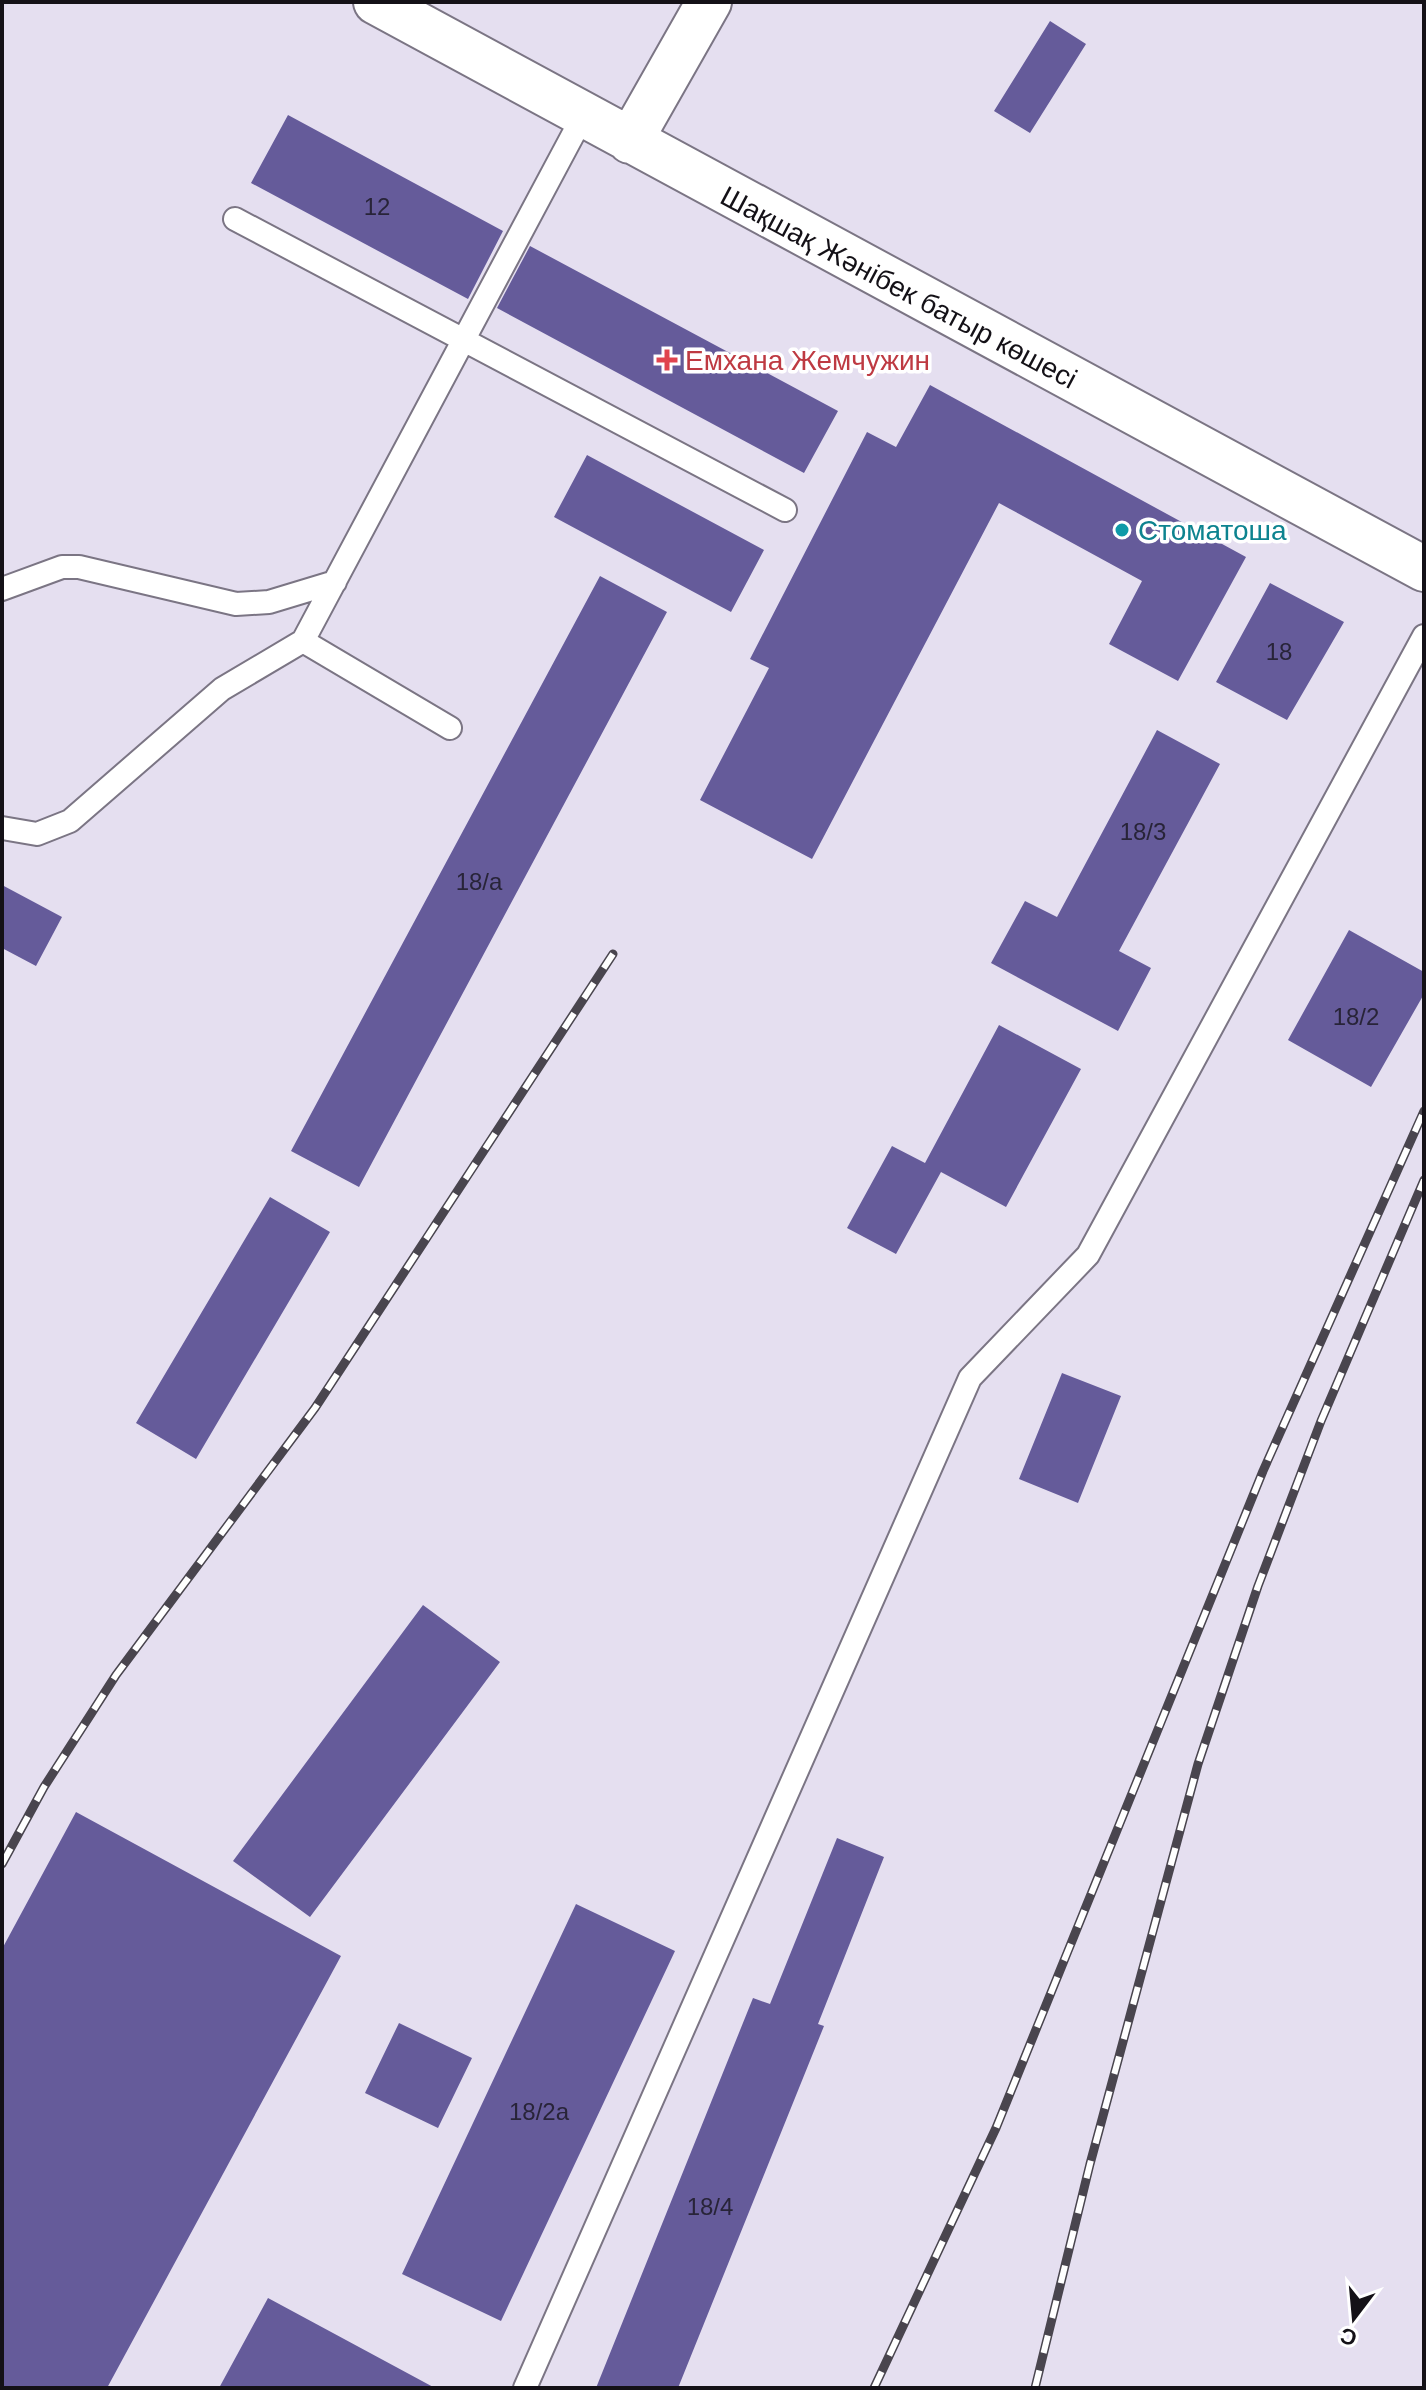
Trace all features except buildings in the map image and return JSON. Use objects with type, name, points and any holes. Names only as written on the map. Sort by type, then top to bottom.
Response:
[{"type":"street","name":"Шақшақ Жәнібек батыр көшесі","points":[[376,2],[1424,569]]},
{"type":"street","points":[[630,141],[709,2]]},
{"type":"lane","points":[[2,828],[37,834],[70,821],[222,689],[303,641],[583,116]]},
{"type":"lane","points":[[235,219],[785,510]]},
{"type":"lane","points":[[2,589],[62,567],[79,567],[236,604],[269,602],[335,582]]},
{"type":"lane","points":[[525,2388],[970,1378],[1088,1255],[1424,636]]},
{"type":"lane","points":[[303,641],[450,728]]},
{"type":"railway","points":[[2,1864],[44,1787],[116,1675],[315,1408],[613,954]]},
{"type":"railway","points":[[874,2388],[996,2128],[1263,1471],[1424,1111]]},
{"type":"railway","points":[[1035,2388],[1090,2164],[1198,1764],[1258,1586],[1321,1421],[1424,1180]]},
{"type":"place","name":"Емхана Жемчужин","points":[[667,360]]},
{"type":"place","name":"Стоматоша","points":[[1122,530]]}]
